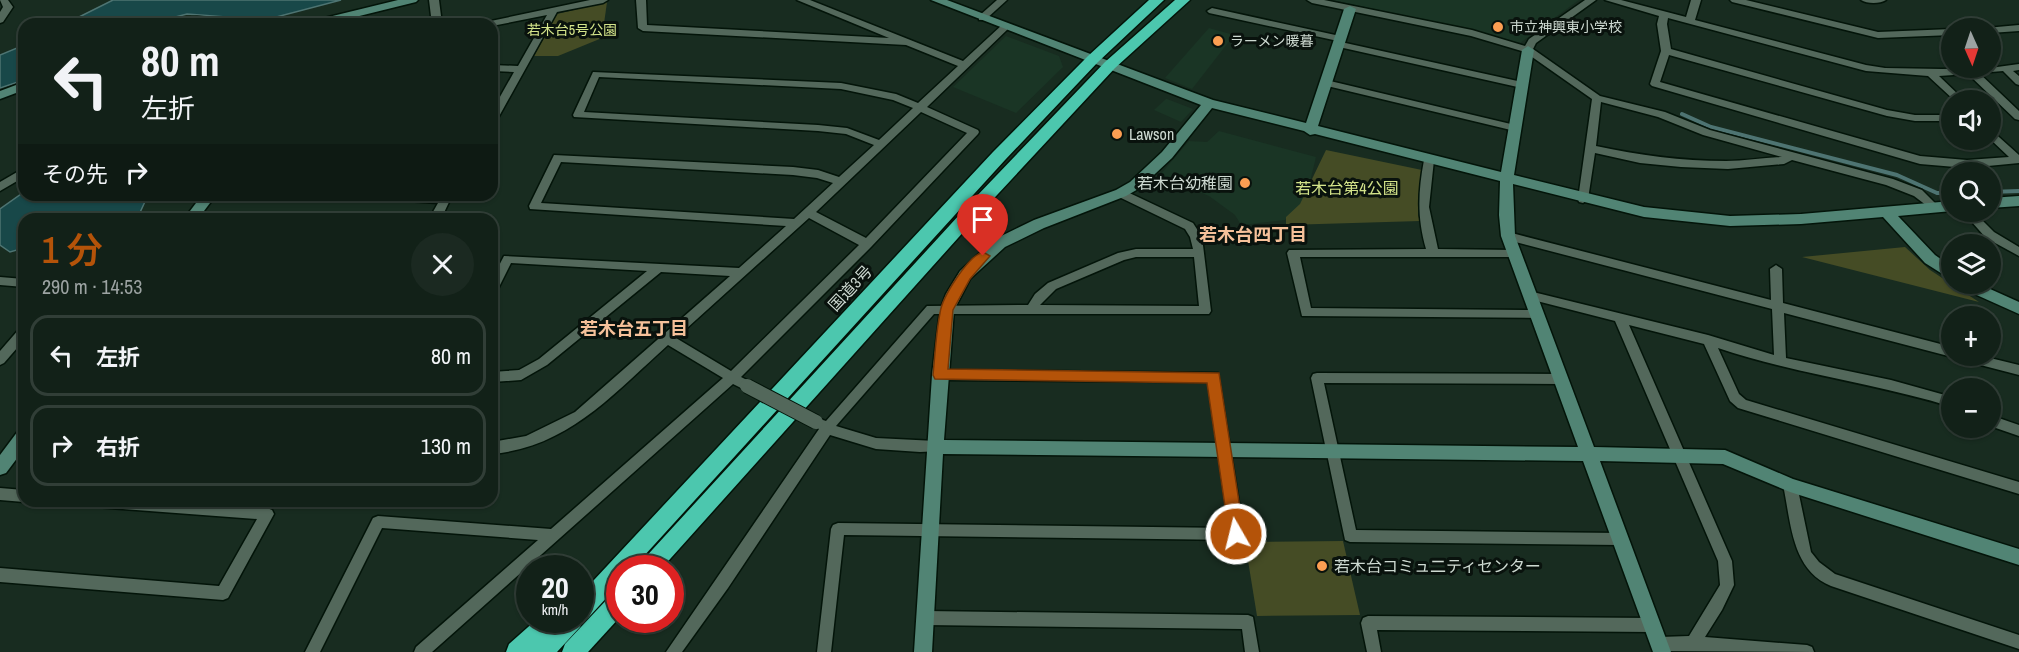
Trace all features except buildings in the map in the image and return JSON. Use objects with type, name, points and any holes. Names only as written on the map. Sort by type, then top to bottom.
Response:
[{"type":"highway","name":"国道3号","points":[[661,555],[978,205],[1157,0]]},
{"type":"highway","name":"国道3号","points":[[594,595],[999,156],[1102,62],[1183,0]]},
{"type":"highway","points":[[594,579],[700,481]]},
{"type":"highway","points":[[573,652],[606,616]]},
{"type":"highway","points":[[517,652],[538,633]]},
{"type":"highway","points":[[542,652],[560,633]]},
{"type":"street","points":[[0,20],[8,7],[3,0]]},
{"type":"street","points":[[334,18],[392,2],[412,0]]},
{"type":"street","points":[[434,0],[436,18]]},
{"type":"street","points":[[498,22],[603,0]]},
{"type":"street","points":[[641,0],[644,28],[905,42]]},
{"type":"street","points":[[802,0],[965,65]]},
{"type":"street","points":[[937,0],[1209,104],[1583,199],[1644,212],[1730,221],[1801,219],[1941,207]]},
{"type":"street","points":[[982,18],[1002,0]]},
{"type":"street","points":[[1312,0],[1472,33],[1528,50],[1597,98],[1661,114],[1707,133],[1792,154],[1889,182],[1918,193],[1935,208]]},
{"type":"street","points":[[1591,0],[1532,41],[1528,50],[1507,180],[1504,214],[1508,236],[1661,648],[1693,643],[1807,652]]},
{"type":"street","points":[[1610,0],[1866,68],[1912,74],[1941,72]]},
{"type":"street","points":[[1690,20],[1696,0]]},
{"type":"street","points":[[1735,0],[1878,35],[1941,32]]},
{"type":"street","points":[[1866,0],[1881,0]]},
{"type":"street","points":[[1310,130],[1350,9]]},
{"type":"street","points":[[498,104],[521,69],[554,10]]},
{"type":"street","points":[[1212,10],[1522,85]]},
{"type":"street","points":[[1664,14],[1662,24],[1666,51],[1655,84],[1920,160],[1967,164],[2018,160],[2001,143]]},
{"type":"street","points":[[498,448],[508,448],[531,441],[553,432],[580,416],[808,213],[1005,27]]},
{"type":"street","points":[[2001,29],[2019,28]]},
{"type":"street","points":[[1666,51],[1887,113],[1915,118],[1941,118]]},
{"type":"street","points":[[2001,68],[2019,67]]},
{"type":"street","points":[[498,68],[521,69]]},
{"type":"street","points":[[2005,68],[2019,82]]},
{"type":"street","points":[[1931,73],[1949,90]]},
{"type":"street","points":[[421,652],[734,376],[867,244],[974,132],[896,97],[841,86],[596,74],[578,115],[818,128],[847,132],[880,144]]},
{"type":"street","points":[[1978,78],[2019,117]]},
{"type":"street","points":[[1326,83],[1515,128]]},
{"type":"street","points":[[0,95],[18,88]]},
{"type":"street","points":[[1583,199],[1597,98]]},
{"type":"street","points":[[924,652],[940,375],[947,310],[965,275],[1000,243],[1039,224],[1121,193],[1135,185],[1161,161],[1209,104]]},
{"type":"street","points":[[1589,148],[1640,159],[1705,164],[1784,160],[1792,154]]},
{"type":"street","points":[[797,223],[534,206],[558,159],[793,171],[818,174],[841,182]]},
{"type":"street","points":[[1429,160],[1422,207],[1433,253]]},
{"type":"street","points":[[0,187],[18,176]]},
{"type":"street","points":[[673,652],[723,583],[822,425],[931,309],[1205,312],[1199,253],[1196,237],[1189,226],[1121,193]]},
{"type":"street","points":[[195,213],[204,201]]},
{"type":"street","points":[[2001,202],[2019,201]]},
{"type":"street","points":[[1887,212],[1930,259],[1941,267]]},
{"type":"street","points":[[808,213],[867,244]]},
{"type":"street","points":[[1978,222],[1990,235],[2019,252]]},
{"type":"street","points":[[1508,236],[1941,349]]},
{"type":"street","points":[[1031,310],[1039,297],[1052,286],[1122,256],[1136,253],[1199,253]]},
{"type":"street","points":[[1515,254],[1293,253],[1306,313],[1538,315]]},
{"type":"street","points":[[498,279],[508,260],[742,272]]},
{"type":"street","points":[[498,377],[521,375],[543,362],[658,268]]},
{"type":"street","points":[[1776,269],[1780,361]]},
{"type":"street","points":[[0,281],[18,282]]},
{"type":"street","points":[[1988,294],[2019,308]]},
{"type":"street","points":[[1529,295],[1708,340],[1734,350],[1818,371],[1863,378],[1941,399]]},
{"type":"street","points":[[1620,318],[1725,561],[1727,585],[1693,643]]},
{"type":"street","points":[[0,360],[18,338]]},
{"type":"street","points":[[668,339],[734,376],[747,386],[822,425],[858,442],[885,447],[1725,457],[1790,485],[2019,557]]},
{"type":"street","points":[[1708,340],[1734,397],[1742,404],[2019,488]]},
{"type":"street","points":[[2001,365],[2019,370]]},
{"type":"street","points":[[824,652],[838,529],[1236,534],[1214,377],[940,375]]},
{"type":"street","points":[[1561,379],[1317,378],[1350,536],[1620,539]]},
{"type":"street","points":[[2001,424],[2019,431]]},
{"type":"street","points":[[0,468],[18,444]]},
{"type":"street","points":[[1790,485],[1805,554],[1814,567],[1831,579],[2019,642]]},
{"type":"street","points":[[0,494],[18,496]]},
{"type":"street","points":[[0,575],[223,593],[267,514],[175,507]]},
{"type":"street","points":[[312,652],[378,522],[555,535]]},
{"type":"street","points":[[926,618],[1248,622],[1252,652]]},
{"type":"street","points":[[1374,652],[1368,622],[1652,625]]},
{"type":"shaded area","name":"市立神興東小学校","points":[[1334,0],[1579,0],[1520,43]]},
{"type":"shaded area","points":[[1209,28],[1234,35],[1192,89],[1165,78]]},
{"type":"shaded area","points":[[1006,36],[1059,56],[1063,67],[1016,113],[953,87]]},
{"type":"shaded area","points":[[1166,99],[1193,109],[1181,122],[1154,110]]},
{"type":"shaded area","name":"若木台幼稚園","points":[[1219,131],[1316,157],[1304,207],[1285,220],[1241,225],[1235,215],[1209,196],[1160,175],[1189,141],[1207,142]]},
{"type":"green space","name":"若木台5号公園","points":[[607,2],[602,38],[558,56],[534,56],[557,14]]},
{"type":"green space","name":"若木台第4公園","points":[[1326,150],[1422,170],[1418,215],[1420,221],[1286,225],[1286,217],[1300,204]]},
{"type":"green space","points":[[1905,247],[1941,277],[1941,292],[1802,257]]},
{"type":"green space","points":[[1948,294],[1967,294],[1979,302]]},
{"type":"green space","points":[[1343,541],[1360,615],[1257,616],[1245,542]]},
{"type":"water","points":[[113,0],[341,0],[273,18],[187,14],[171,18],[77,18]]},
{"type":"water","points":[[18,48],[18,82],[0,88],[0,55]]},
{"type":"water","points":[[18,196],[18,201],[145,201],[140,213],[18,213],[18,250],[10,252],[0,245],[0,209]]},
{"type":"waterway","points":[[1682,114],[1711,127],[1897,175],[1941,193]]},
{"type":"waterway","points":[[2001,192],[2019,191]]},
{"type":"place","name":"市立神興東小学校","points":[[1498,27]]},
{"type":"place","name":"ラーメン暖暮","points":[[1218,41]]},
{"type":"place","name":"Lawson","points":[[1117,134]]},
{"type":"place","name":"若木台幼稚園","points":[[1245,183]]},
{"type":"place","name":"若木台コミュ二ティセンター","points":[[1322,566]]},
{"type":"district","name":"若木台四丁目","points":[[1253,235]]},
{"type":"district","name":"若木台五丁目","points":[[634,329]]},
{"type":"route","points":[[983,256],[965,275],[947,310],[940,375],[1214,377],[1236,534]]}]
